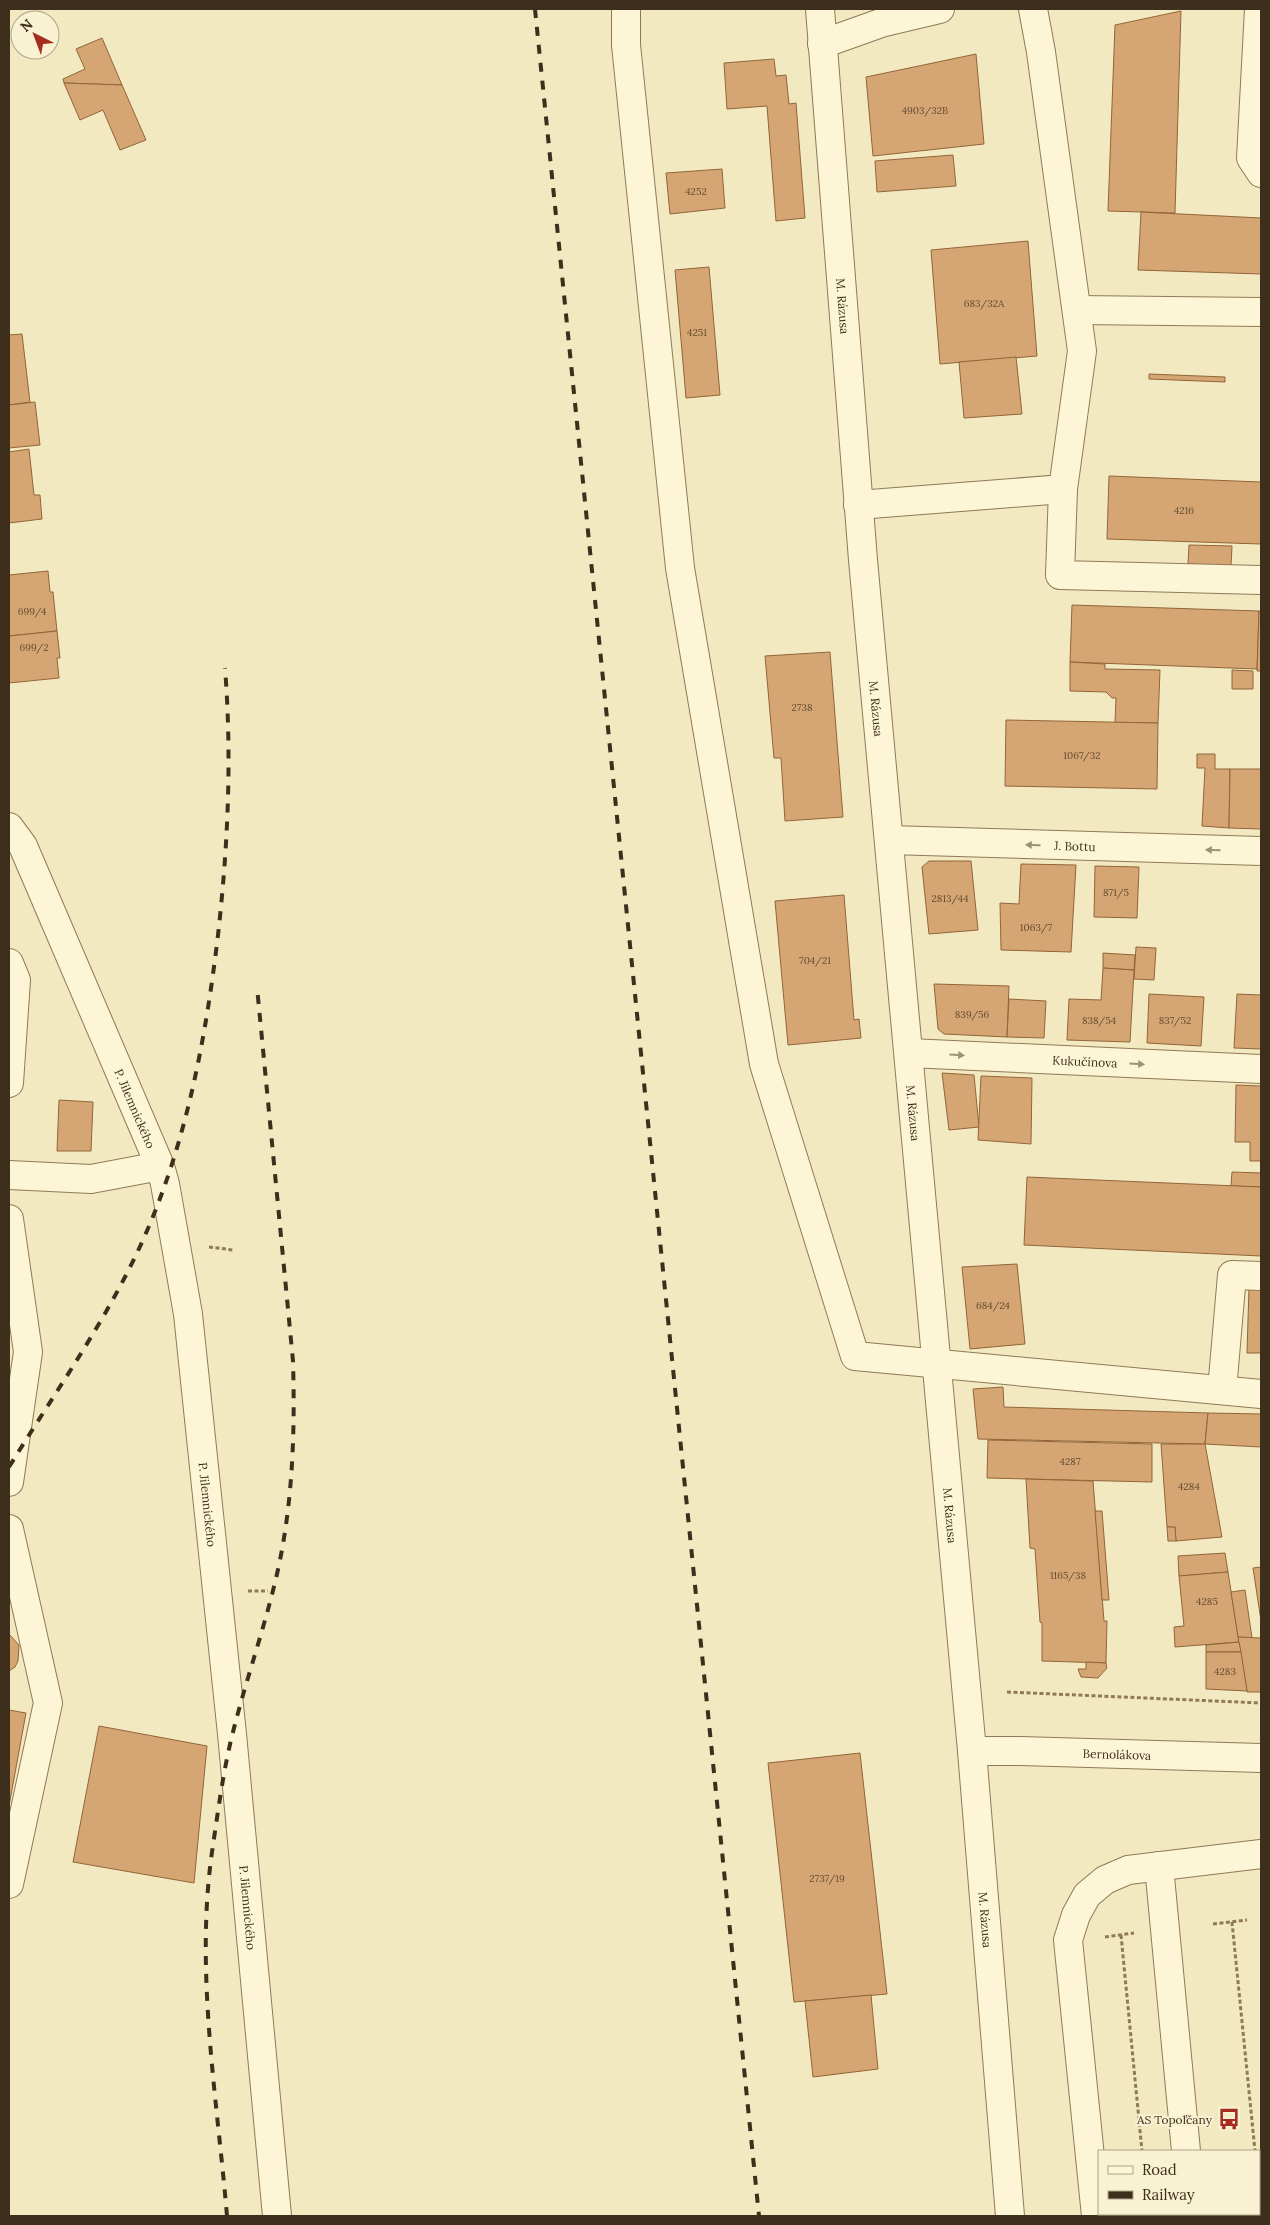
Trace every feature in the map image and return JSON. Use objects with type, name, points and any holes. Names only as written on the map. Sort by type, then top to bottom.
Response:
[{"type":"street","points":[[626,9],[626,45],[680,568],[764,1064],[855,1356],[1261,1394]]},
{"type":"street","name":"M. Rázusa","points":[[820,9],[858,505],[972,1751],[1010,2216]]},
{"type":"street","points":[[822,44],[881,23],[940,9]]},
{"type":"street","points":[[1033,9],[1041,52],[1082,351],[1063,490],[1060,575],[1261,580]]},
{"type":"street","points":[[1259,9],[1252,158],[1261,173]]},
{"type":"street","points":[[1077,310],[1261,312]]},
{"type":"street","points":[[858,505],[1063,490]]},
{"type":"street","name":"P. Jilemnického","points":[[9,826],[24,846],[160,1166],[165,1184],[188,1314],[232,1734],[277,2216]]},
{"type":"street","name":"J. Bottu","points":[[889,840],[1261,851]]},
{"type":"street","points":[[9,963],[16,980],[9,1083]]},
{"type":"street","name":"Kukučínova","points":[[909,1053],[1261,1069]]},
{"type":"street","points":[[9,1175],[91,1179],[160,1166]]},
{"type":"street","points":[[9,1219],[28,1352],[9,1482]]},
{"type":"street","points":[[1222,1390],[1232,1275],[1261,1276]]},
{"type":"street","points":[[9,1529],[48,1703],[9,1884]]},
{"type":"street","name":"Bernolákova","points":[[972,1751],[1261,1758]]},
{"type":"street","points":[[1096,2216],[1068,1940],[1076,1914],[1087,1895],[1104,1880],[1128,1870],[1261,1854]]},
{"type":"street","points":[[1159,1866],[1186,2150]]},
{"type":"path","points":[[1007,1692],[1261,1703]]},
{"type":"path","points":[[1213,1924],[1247,1920]]},
{"type":"path","points":[[1232,1922],[1255,2150]]},
{"type":"path","points":[[1104,1937],[1139,1933]]},
{"type":"path","points":[[1121,1935],[1142,2150]]},
{"type":"building","points":[[1181,11],[1175,213],[1108,211],[1115,25]]},
{"type":"building","points":[[102,38],[122,85],[64,83],[63,79],[85,69],[76,49]]},
{"type":"building","points":[[976,54],[984,144],[873,156],[866,77]]},
{"type":"building","points":[[774,59],[776,76],[786,75],[789,104],[796,103],[805,218],[776,221],[767,106],[727,109],[724,63]]},
{"type":"building","points":[[64,83],[122,85],[146,140],[120,150],[103,110],[80,120]]},
{"type":"building","points":[[953,155],[956,186],[877,192],[875,161]]},
{"type":"building","points":[[722,169],[725,208],[670,214],[666,173]]},
{"type":"building","points":[[1141,212],[1261,218],[1261,274],[1138,270]]},
{"type":"building","points":[[1028,241],[1037,356],[940,364],[931,250]]},
{"type":"building","points":[[709,267],[720,395],[686,398],[675,270]]},
{"type":"building","points":[[22,334],[30,402],[9,405],[9,335]]},
{"type":"building","points":[[1016,357],[1022,414],[964,418],[959,362]]},
{"type":"building","points":[[1149,374],[1225,377],[1225,382],[1149,379]]},
{"type":"building","points":[[35,402],[40,445],[9,448],[9,405]]},
{"type":"building","points":[[29,449],[34,495],[40,495],[42,519],[9,523],[9,452]]},
{"type":"building","points":[[1109,476],[1261,482],[1261,544],[1107,539]]},
{"type":"building","points":[[1189,545],[1232,546],[1231,566],[1188,564]]},
{"type":"building","points":[[48,571],[50,592],[53,592],[57,631],[9,636],[9,575]]},
{"type":"building","points":[[1072,605],[1259,611],[1257,669],[1070,662]]},
{"type":"building","points":[[1259,611],[1261,611],[1261,671],[1257,671]]},
{"type":"building","points":[[57,631],[60,658],[57,658],[59,678],[9,683],[9,636]]},
{"type":"building","points":[[830,652],[843,817],[785,821],[781,758],[774,758],[765,656]]},
{"type":"building","points":[[1070,662],[1105,664],[1105,669],[1160,670],[1158,723],[1115,723],[1116,698],[1112,698],[1106,692],[1070,691]]},
{"type":"building","points":[[1232,670],[1253,671],[1253,689],[1232,689]]},
{"type":"building","points":[[1006,720],[1158,723],[1157,789],[1005,786]]},
{"type":"building","points":[[1197,754],[1215,754],[1215,769],[1230,769],[1229,828],[1202,826],[1205,768],[1197,768]]},
{"type":"building","points":[[1230,769],[1261,769],[1261,829],[1229,828]]},
{"type":"building","points":[[929,861],[971,861],[978,930],[929,934],[922,867]]},
{"type":"building","points":[[1021,864],[1076,865],[1071,952],[1001,950],[1000,903],[1019,904]]},
{"type":"building","points":[[1095,866],[1139,867],[1137,918],[1094,917]]},
{"type":"building","points":[[844,895],[854,1020],[859,1019],[861,1038],[788,1045],[775,901]]},
{"type":"building","points":[[1136,947],[1156,948],[1154,980],[1134,979]]},
{"type":"building","points":[[1103,953],[1135,955],[1134,970],[1103,968]]},
{"type":"building","points":[[1103,968],[1134,970],[1130,1042],[1067,1040],[1069,999],[1101,1000]]},
{"type":"building","points":[[934,984],[1009,986],[1007,1037],[944,1034],[938,1029]]},
{"type":"building","points":[[1149,994],[1204,997],[1201,1046],[1147,1043]]},
{"type":"building","points":[[1237,994],[1261,995],[1261,1049],[1234,1048]]},
{"type":"building","points":[[1009,999],[1046,1001],[1044,1038],[1007,1037]]},
{"type":"building","points":[[942,1073],[974,1075],[979,1127],[949,1130]]},
{"type":"building","points":[[981,1076],[1032,1078],[1031,1144],[978,1140]]},
{"type":"building","points":[[1236,1085],[1261,1086],[1261,1161],[1250,1161],[1250,1142],[1235,1142]]},
{"type":"building","points":[[59,1100],[93,1102],[91,1151],[57,1151]]},
{"type":"building","points":[[1232,1172],[1261,1173],[1261,1187],[1231,1186]]},
{"type":"building","points":[[1027,1177],[1261,1187],[1261,1256],[1024,1245]]},
{"type":"building","points":[[1017,1264],[1025,1344],[970,1349],[962,1267]]},
{"type":"building","points":[[1249,1287],[1261,1288],[1261,1353],[1247,1353]]},
{"type":"building","points":[[1003,1387],[1004,1407],[1208,1413],[1205,1444],[978,1439],[973,1389]]},
{"type":"building","points":[[1208,1413],[1261,1414],[1261,1447],[1205,1444]]},
{"type":"building","points":[[988,1440],[1152,1444],[1152,1482],[987,1478]]},
{"type":"building","points":[[1161,1444],[1205,1444],[1222,1537],[1176,1541],[1175,1527],[1167,1527]]},
{"type":"building","points":[[1026,1479],[1093,1481],[1104,1621],[1107,1621],[1106,1663],[1042,1661],[1042,1623],[1040,1622],[1035,1549],[1030,1548]]},
{"type":"building","points":[[1095,1511],[1102,1511],[1109,1600],[1102,1600]]},
{"type":"building","points":[[1167,1527],[1175,1527],[1176,1541],[1168,1541]]},
{"type":"building","points":[[1225,1553],[1228,1572],[1179,1576],[1178,1556]]},
{"type":"building","points":[[1261,1567],[1261,1621],[1253,1568]]},
{"type":"building","points":[[1228,1572],[1239,1642],[1175,1647],[1174,1627],[1184,1626],[1179,1576]]},
{"type":"building","points":[[1245,1590],[1252,1638],[1238,1637],[1231,1592]]},
{"type":"building","points":[[9,1634],[19,1645],[18,1661],[15,1667],[9,1671]]},
{"type":"building","points":[[1238,1637],[1261,1638],[1261,1692],[1247,1692]]},
{"type":"building","points":[[1239,1642],[1241,1652],[1206,1652],[1206,1645]]},
{"type":"building","points":[[1206,1652],[1241,1652],[1247,1691],[1206,1689]]},
{"type":"building","points":[[1086,1662],[1106,1663],[1107,1668],[1098,1678],[1081,1677],[1078,1669],[1086,1669]]},
{"type":"building","points":[[9,1710],[26,1713],[9,1806]]},
{"type":"building","points":[[99,1726],[207,1746],[194,1883],[73,1862]]},
{"type":"building","points":[[860,1753],[887,1994],[794,2002],[768,1763]]},
{"type":"building","points":[[871,1995],[878,2069],[813,2077],[805,2001]]},
{"type":"railway","points":[[535,9],[759,2216]]},
{"type":"railway","points":[[9,1467],[91,1337],[122,1283],[153,1217],[180,1139],[199,1058],[218,935],[228,801],[225,668]]},
{"type":"railway","points":[[227,2216],[209,2034],[206,1942],[207,1897],[216,1822],[229,1747],[269,1607],[284,1540],[290,1489],[294,1412],[293,1361],[257,987]]},
{"type":"place","name":"AS Topoľčany","points":[[1229,2119]]}]
